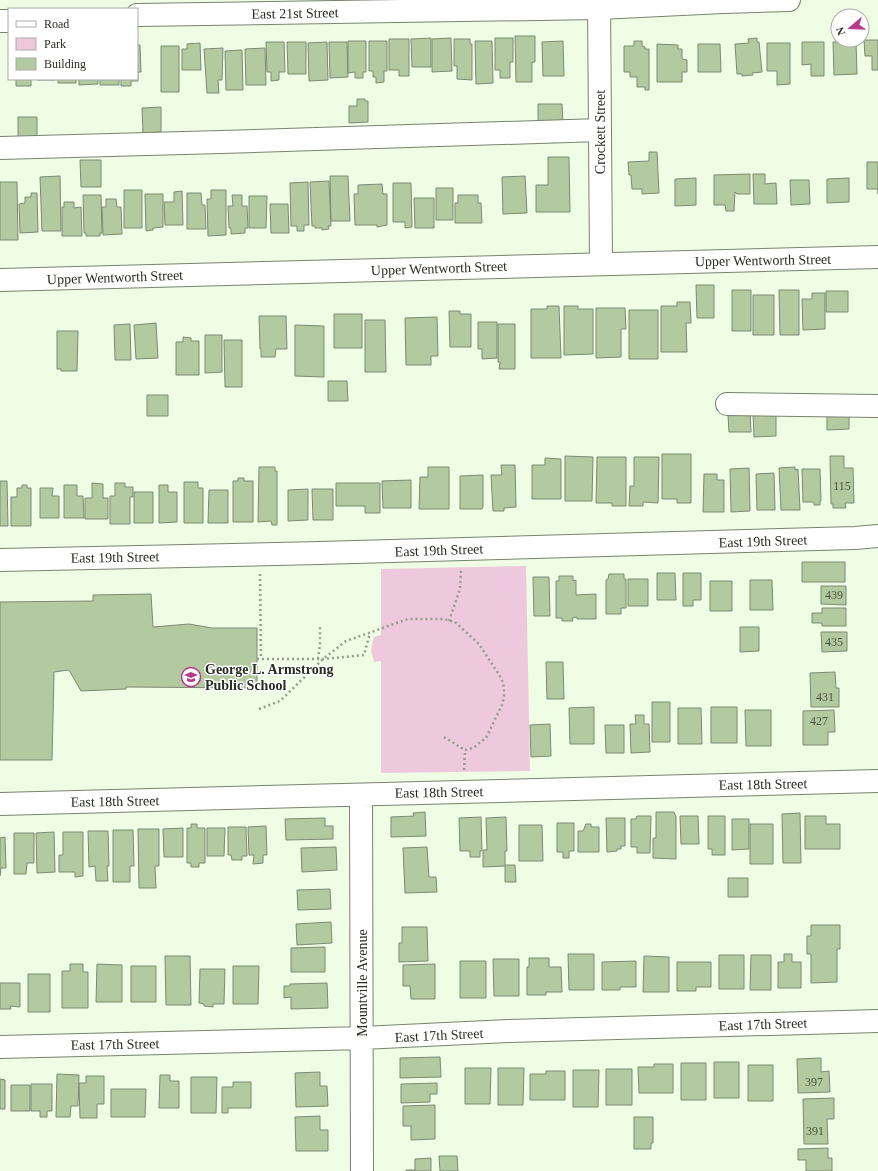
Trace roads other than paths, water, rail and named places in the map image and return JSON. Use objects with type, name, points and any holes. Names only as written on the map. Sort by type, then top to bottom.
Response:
[{"type":"street","name":"East 21st Street","points":[[138,16],[789,0]]},
{"type":"street","name":"Crockett Street","points":[[599,4],[601,263]]},
{"type":"street","points":[[0,148],[600,130]]},
{"type":"street","name":"Upper Wentworth Street","points":[[0,280],[601,263],[878,257]]},
{"type":"street","points":[[727,404],[878,406]]},
{"type":"street","name":"East 19th Street","points":[[0,560],[351,552],[855,538],[878,536]]},
{"type":"street","name":"East 18th Street","points":[[0,804],[878,781]]},
{"type":"street","name":"Mountville Avenue","points":[[361,795],[362,1171]]},
{"type":"street","name":"East 17th Street","points":[[0,1047],[362,1038],[508,1031],[878,1021]]},
{"type":"place","name":"George L. Armstrong Public School","points":[[191,677]]}]
